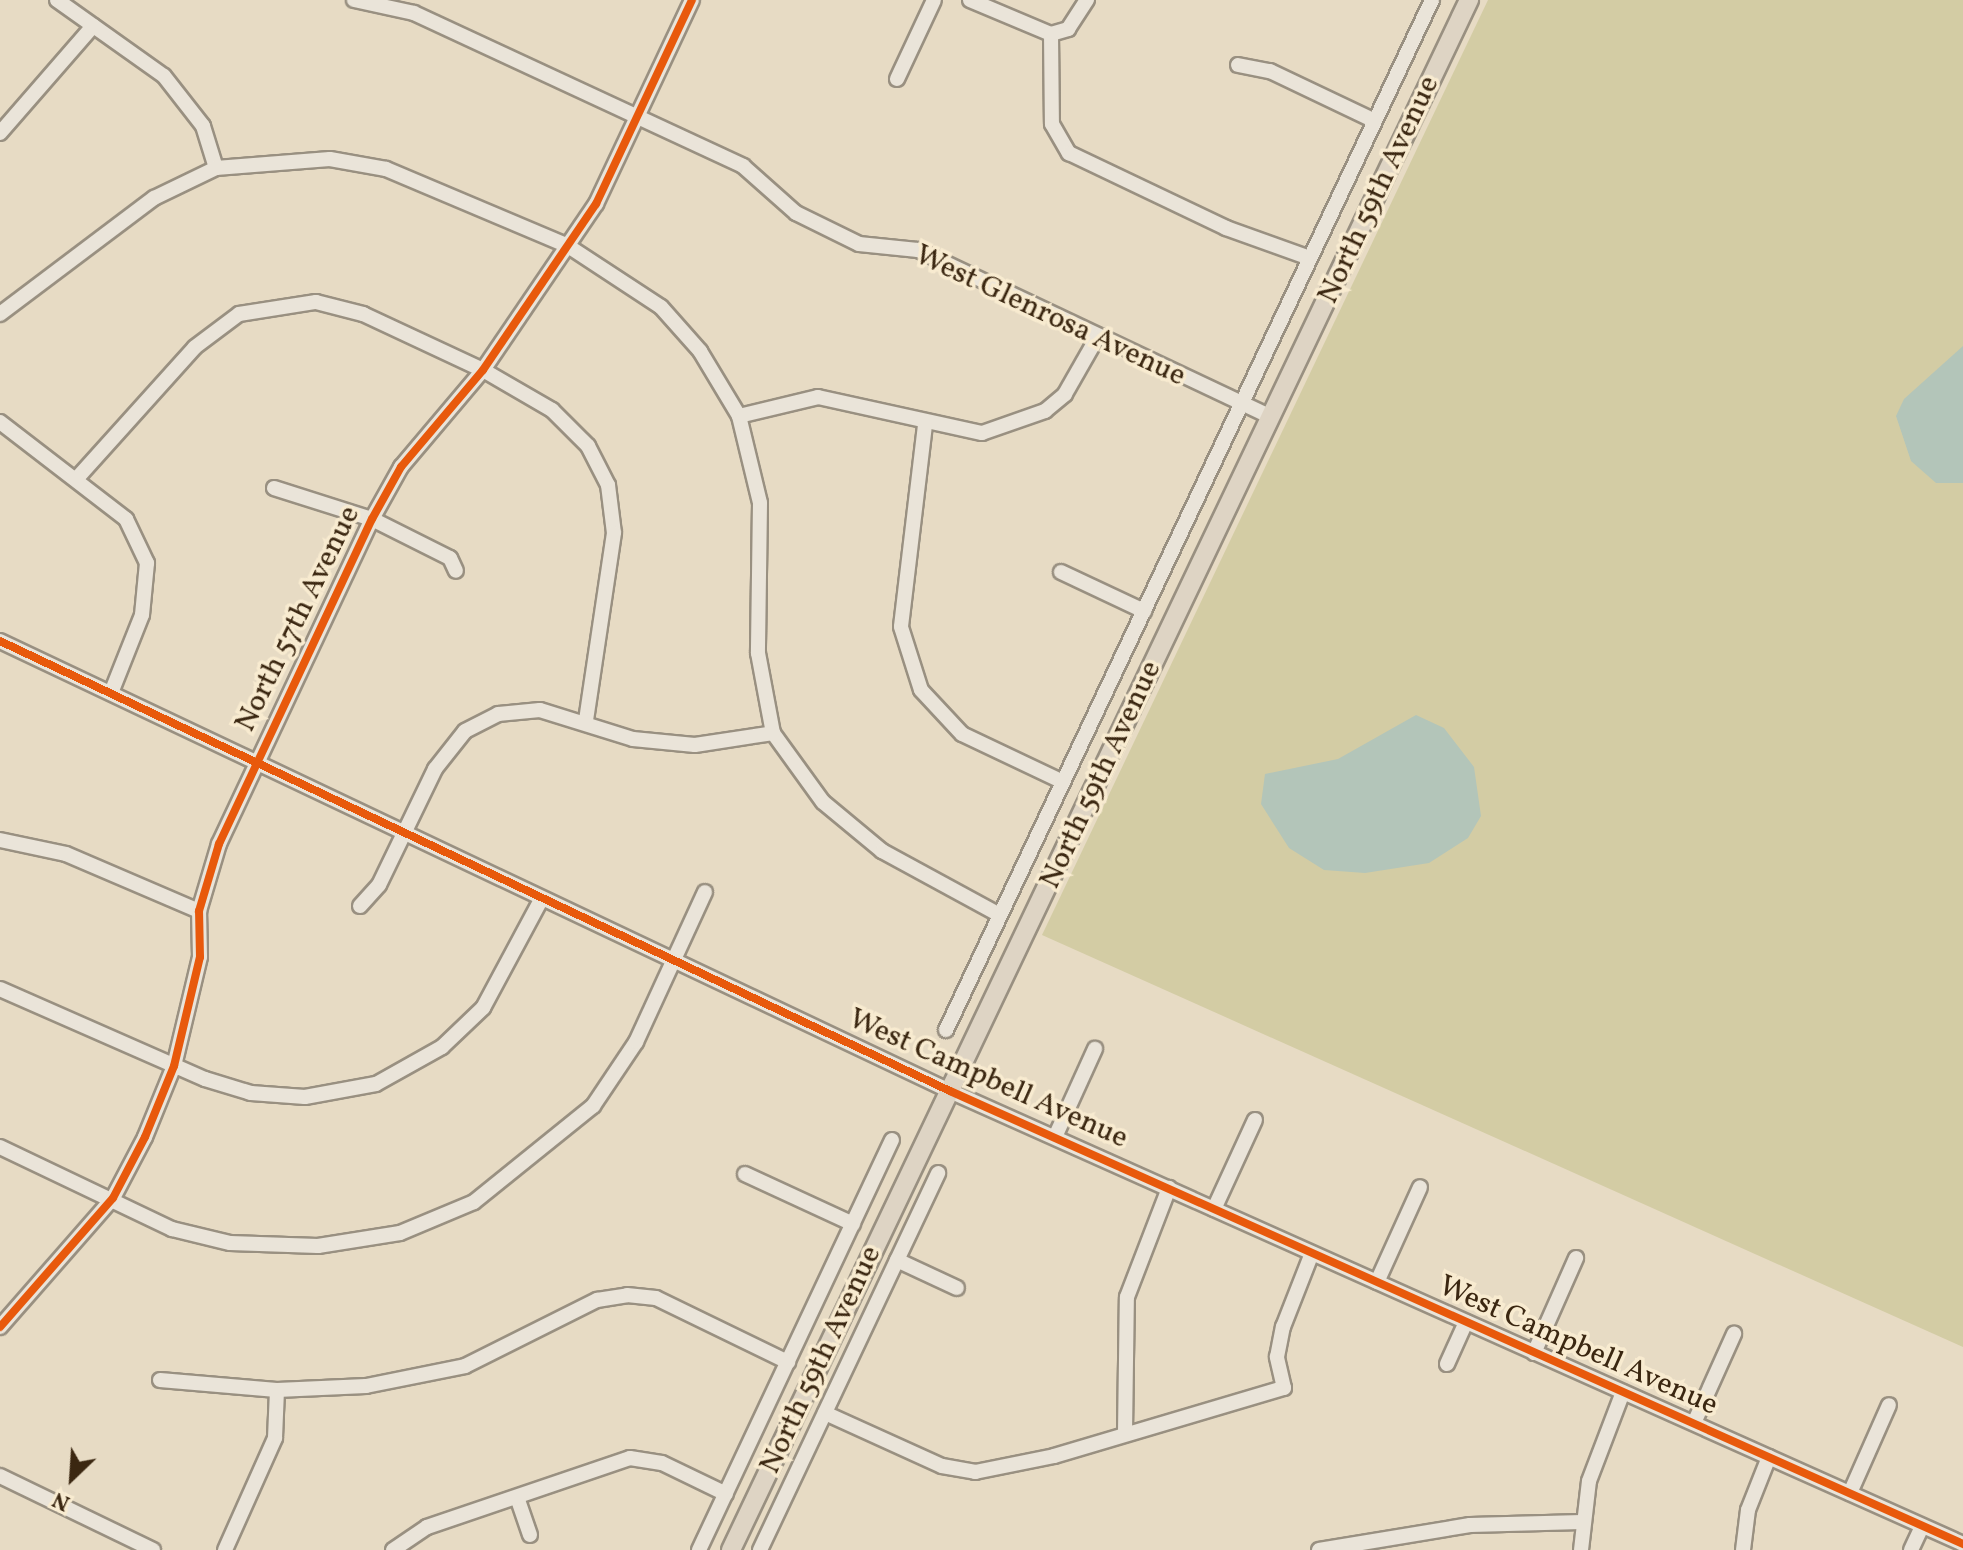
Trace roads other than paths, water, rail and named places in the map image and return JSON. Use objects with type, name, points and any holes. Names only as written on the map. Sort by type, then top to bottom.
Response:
[{"type":"main road","name":"North 59th Avenue","points":[[734,1549],[1469,0]]},
{"type":"street","points":[[57,0],[164,76],[203,126],[216,168]]},
{"type":"street","name":"West Glenrosa Avenue","points":[[354,0],[414,13],[743,166],[796,213],[859,244],[918,250],[1097,338],[1271,417]]},
{"type":"street","name":"North 57th Avenue","points":[[0,1327],[113,1198],[174,1066],[200,957],[199,911],[256,761],[372,519],[401,467],[483,370],[568,246],[642,119],[692,0]]},
{"type":"street","points":[[897,79],[934,0]]},
{"type":"street","points":[[970,0],[1051,34],[1068,29],[1087,0]]},
{"type":"street","name":"North 59th Avenue","points":[[946,1030],[1432,0]]},
{"type":"street","points":[[0,133],[93,26]]},
{"type":"street","points":[[1051,34],[1052,124],[1069,153],[1226,228],[1310,258]]},
{"type":"street","points":[[1238,65],[1270,71],[1375,121]]},
{"type":"street","points":[[0,314],[58,277],[133,212],[216,168],[330,159],[386,169],[568,246],[661,307],[700,351],[739,416],[760,503],[758,653],[773,733],[823,802],[882,851],[1000,915]]},
{"type":"street","points":[[79,476],[195,347],[239,314],[316,302],[363,314],[483,370],[552,410],[588,446],[608,485],[614,533],[586,721]]},
{"type":"street","points":[[739,416],[818,397],[866,403],[925,425],[982,433],[1045,411],[1065,394],[1097,338]]},
{"type":"street","points":[[0,422],[36,454],[79,476],[126,519],[147,563],[142,615],[111,693]]},
{"type":"street","points":[[925,425],[901,627],[921,690],[962,734],[1063,782]]},
{"type":"street","points":[[274,488],[372,519],[450,558],[456,571]]},
{"type":"street","points":[[1061,572],[1144,611]]},
{"type":"street","name":"West Campbell Avenue","points":[[0,641],[541,900],[950,1091],[1963,1544]]},
{"type":"street","points":[[360,906],[379,885],[402,833],[465,731],[498,714],[540,710],[586,721],[633,739],[695,745],[773,733]]},
{"type":"street","points":[[0,840],[66,854],[199,911]]},
{"type":"street","points":[[0,1147],[113,1198],[172,1229],[230,1243],[318,1246],[400,1233],[474,1202],[593,1106],[636,1042],[705,892]]},
{"type":"street","points":[[0,989],[174,1066],[251,1093],[305,1097],[376,1084],[442,1047],[483,1008],[541,900]]},
{"type":"street","points":[[1055,1137],[1095,1049]]},
{"type":"street","points":[[1214,1209],[1255,1120]]},
{"type":"street","name":"North 59th Avenue","points":[[699,1550],[892,1140]]},
{"type":"street","name":"North 59th Avenue","points":[[760,1550],[938,1173]]},
{"type":"street","points":[[745,1174],[853,1224]]},
{"type":"street","points":[[1377,1282],[1420,1187]]},
{"type":"street","points":[[1125,1432],[1120,1355],[1127,1297],[1169,1188]]},
{"type":"street","points":[[825,1413],[942,1466],[975,1472],[1284,1388],[1277,1357],[1283,1327],[1312,1253]]},
{"type":"street","points":[[1534,1353],[1576,1258]]},
{"type":"street","points":[[897,1260],[957,1288]]},
{"type":"street","points":[[160,1380],[277,1390],[366,1386],[465,1366],[597,1300],[627,1295],[656,1298],[788,1362]]},
{"type":"street","points":[[1447,1364],[1466,1322]]},
{"type":"street","points":[[1694,1423],[1734,1334]]},
{"type":"street","points":[[225,1550],[275,1438],[277,1390]]},
{"type":"street","points":[[1581,1550],[1582,1522],[1623,1392]]},
{"type":"street","points":[[1850,1493],[1889,1405]]},
{"type":"street","points":[[1743,1550],[1748,1510],[1769,1457]]},
{"type":"street","points":[[393,1550],[427,1527],[518,1500],[630,1458],[662,1463],[726,1494]]},
{"type":"street","points":[[0,1476],[153,1550]]},
{"type":"street","points":[[518,1500],[530,1535]]},
{"type":"street","points":[[1319,1550],[1470,1525],[1582,1522]]},
{"type":"street","points":[[1911,1550],[1922,1526]]}]
